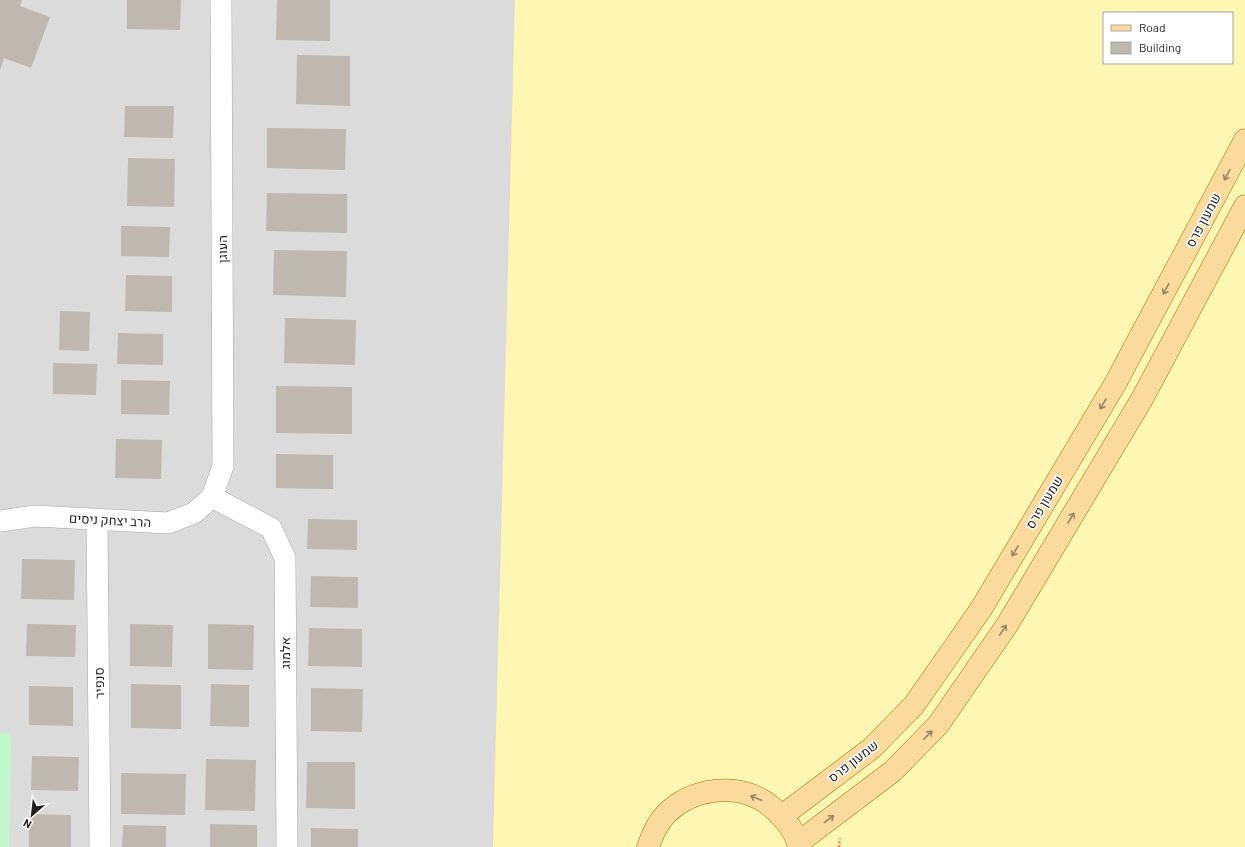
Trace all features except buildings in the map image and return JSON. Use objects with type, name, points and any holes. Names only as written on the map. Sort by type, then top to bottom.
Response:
[{"type":"main road","name":"שמעון פרס","points":[[782,816],[872,748],[914,705],[981,609],[1115,384],[1245,140]]},
{"type":"main road","points":[[648,847],[652,834],[667,813],[688,798],[712,791],[737,791],[762,800],[782,816],[791,828],[798,845],[893,771],[938,725],[1006,625],[1142,399],[1245,206]]},
{"type":"street","name":"העוגן","points":[[212,497],[223,466],[221,0]]},
{"type":"street","name":"הרב יצחק ניסים","points":[[0,520],[34,516],[168,523],[194,512],[212,497]]},
{"type":"street","name":"אלמוג","points":[[212,497],[271,528],[285,558],[287,847]]},
{"type":"street","name":"סנפיר","points":[[97,520],[100,847]]},
{"type":"shaded area","points":[[0,0],[656,0],[651,847],[0,847]]},
{"type":"sand","points":[[515,0],[1245,0],[1245,847],[493,847]]},
{"type":"green space","points":[[0,733],[11,734],[9,847],[0,847]]}]
